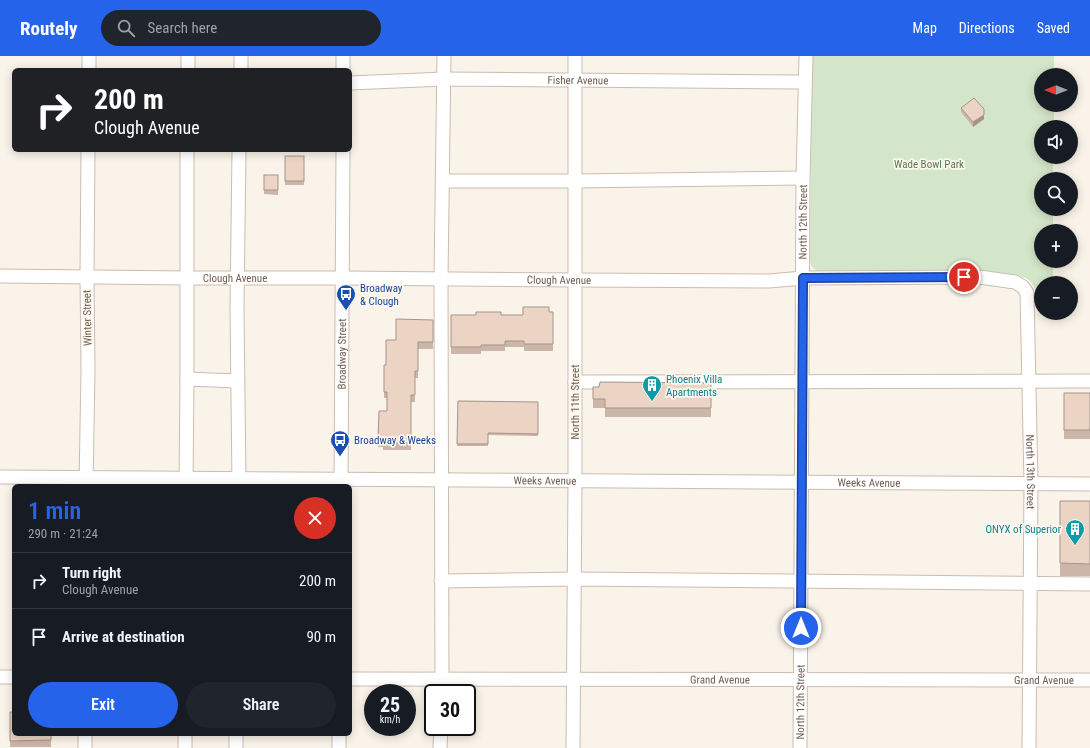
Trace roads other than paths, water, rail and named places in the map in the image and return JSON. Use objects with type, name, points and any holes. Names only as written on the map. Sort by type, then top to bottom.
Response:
[{"type":"street","points":[[88,68],[89,56]]},
{"type":"street","points":[[188,56],[188,68]]},
{"type":"street","points":[[241,56],[241,68]]},
{"type":"street","points":[[343,56],[343,68]]},
{"type":"street","points":[[442,684],[441,278],[444,56]]},
{"type":"street","name":"North 11th Street","points":[[573,748],[576,382],[574,181],[575,56]]},
{"type":"street","name":"North 12th Street","points":[[800,748],[803,178],[806,56]]},
{"type":"street","name":"Fisher Avenue","points":[[352,83],[444,79],[805,82]]},
{"type":"street","name":"Winter Street","points":[[86,482],[88,370],[88,152]]},
{"type":"street","points":[[186,482],[188,152]]},
{"type":"street","points":[[239,152],[237,381],[239,482]]},
{"type":"street","name":"Broadway Street","points":[[341,483],[343,152]]},
{"type":"street","points":[[443,181],[803,178]]},
{"type":"street","name":"Clough Avenue","points":[[1,276],[769,281],[803,278],[979,276],[1015,282],[1023,287],[1027,292]]},
{"type":"street","name":"North 13th Street","points":[[1027,292],[1030,483],[1029,748]]},
{"type":"street","points":[[187,379],[237,381]]},
{"type":"street","points":[[576,382],[1090,381]]},
{"type":"street","name":"Weeks Avenue","points":[[0,477],[86,482],[341,483],[442,480],[1090,484]]},
{"type":"street","points":[[441,581],[574,579],[1090,584]]},
{"type":"street","points":[[0,677],[12,677]]},
{"type":"street","name":"Grand Avenue","points":[[352,679],[1090,680]]},
{"type":"street","points":[[84,736],[85,748]]},
{"type":"street","points":[[185,736],[185,748]]},
{"type":"street","points":[[236,736],[236,748]]},
{"type":"street","points":[[339,736],[339,748]]},
{"type":"street","points":[[440,748],[441,736]]},
{"type":"place","name":"Broadway & Clough","points":[[346,311]]},
{"type":"place","name":"Phoenix Villa Apartments","points":[[652,402]]},
{"type":"place","name":"Broadway & Weeks","points":[[340,457]]},
{"type":"place","name":"ONYX of Superior","points":[[1075,546]]},
{"type":"park label","name":"Wade Bowl Park","points":[[929,164]]}]
